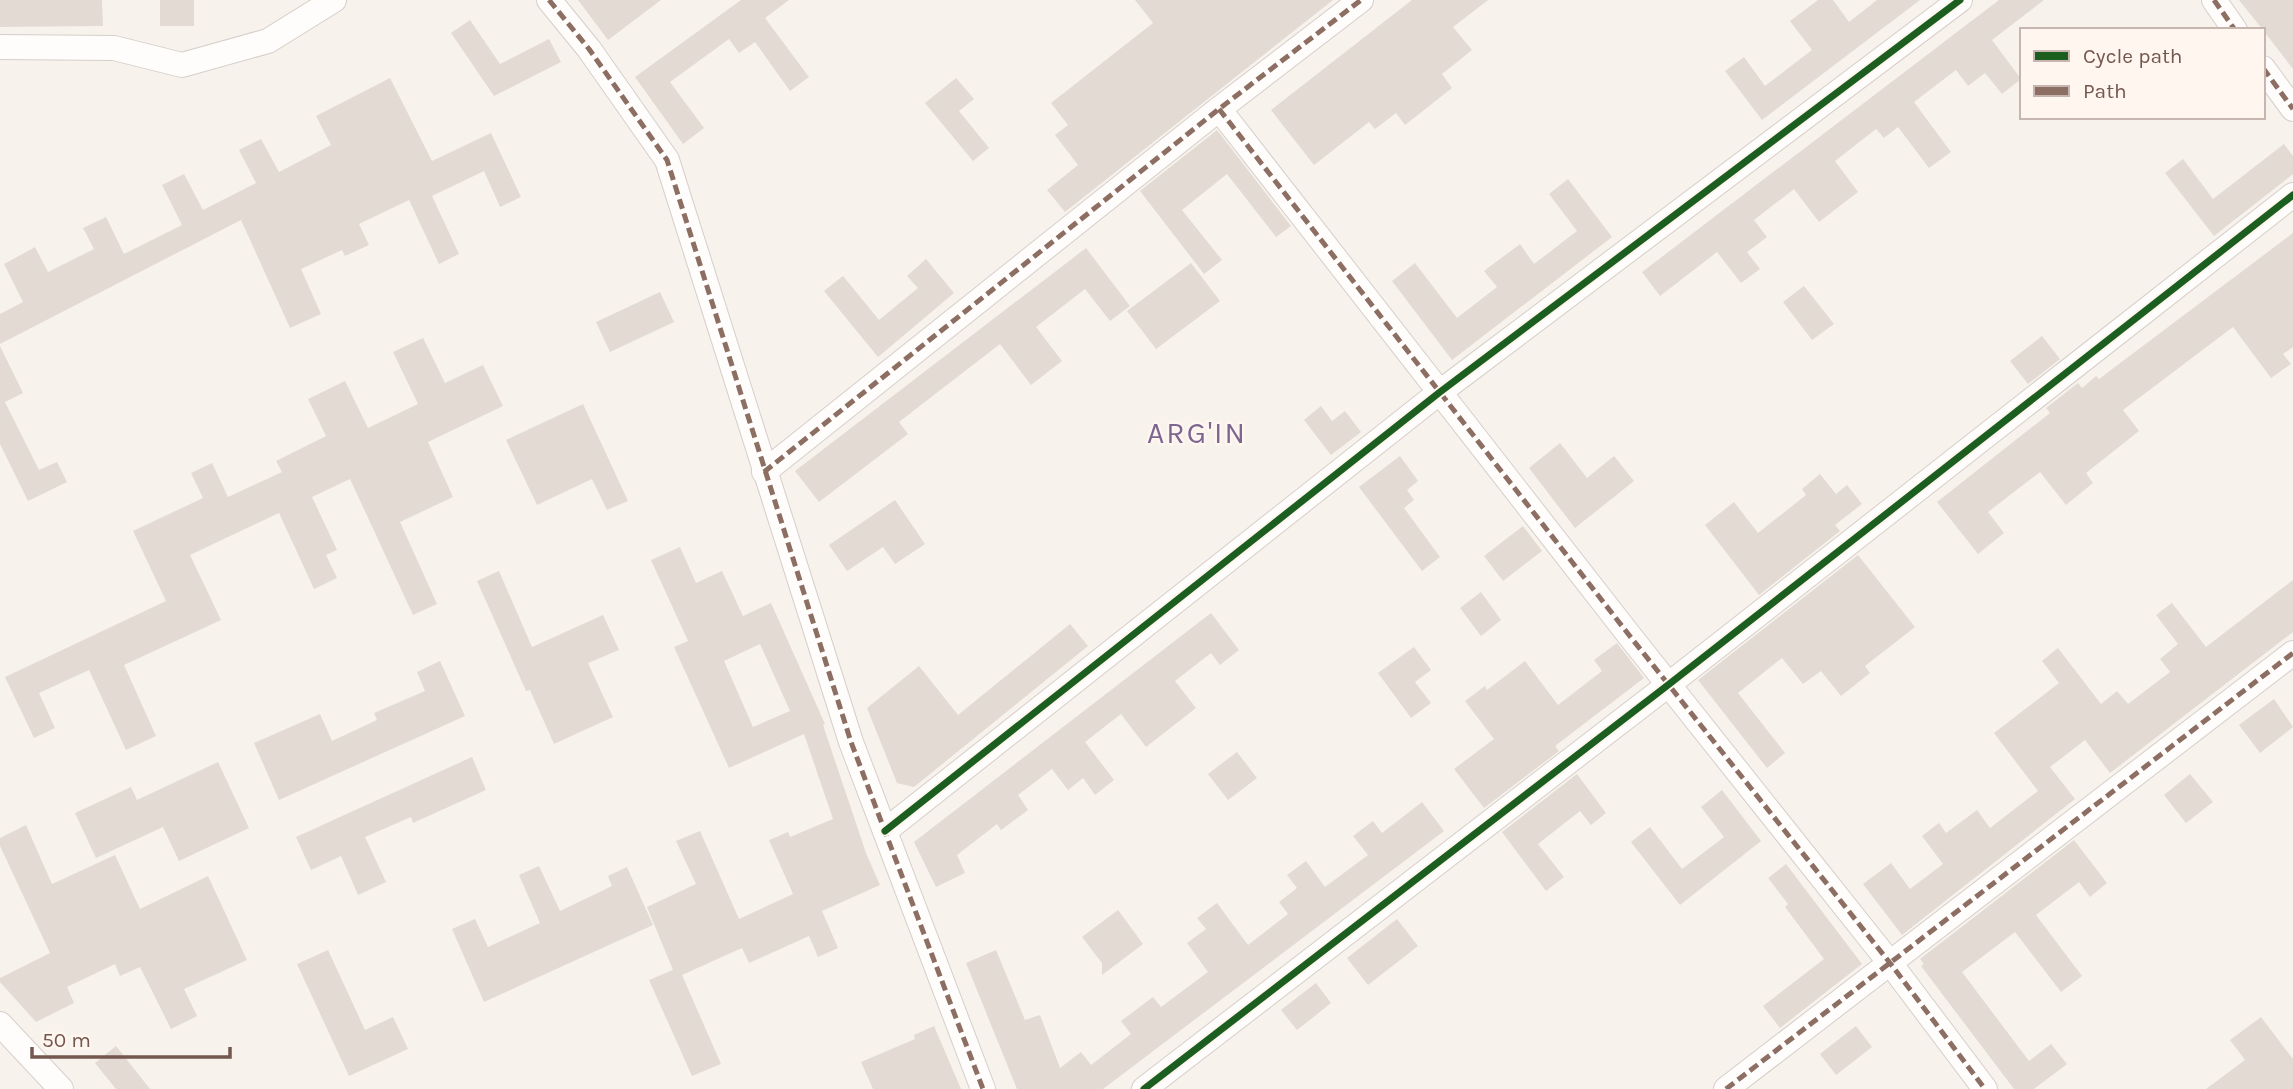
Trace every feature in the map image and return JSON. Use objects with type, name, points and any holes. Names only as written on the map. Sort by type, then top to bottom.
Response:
[{"type":"street","points":[[0,47],[114,48],[182,65],[268,41],[334,0]]},
{"type":"street","points":[[550,0],[589,49],[667,160],[850,741],[983,1089]]},
{"type":"street","points":[[764,472],[1219,108],[1362,0]]},
{"type":"street","points":[[885,831],[1440,392],[1960,0]]},
{"type":"street","points":[[2214,0],[2234,28]]},
{"type":"street","points":[[2265,71],[2293,109]]},
{"type":"street","points":[[1219,108],[1668,685],[1890,963],[1985,1089]]},
{"type":"street","points":[[1144,1089],[1668,685],[2293,195]]},
{"type":"street","points":[[1726,1089],[2293,653]]},
{"type":"street","points":[[0,1024],[61,1089]]},
{"type":"building","points":[[0,0],[102,0],[103,26],[0,27]]},
{"type":"building","points":[[160,0],[194,0],[194,26],[160,26]]},
{"type":"building","points":[[578,0],[661,0],[608,40]]},
{"type":"building","points":[[741,0],[789,0],[765,18],[809,77],[790,91],[755,42],[739,53],[729,39],[670,82],[704,128],[683,144],[635,77]]},
{"type":"building","points":[[1135,0],[1333,0],[1065,212],[1047,190],[1078,165],[1055,135],[1068,125],[1051,103],[1153,23]]},
{"type":"building","points":[[1412,0],[1488,0],[1453,27],[1472,50],[1442,74],[1452,88],[1405,125],[1396,113],[1375,129],[1369,122],[1314,165],[1271,110]]},
{"type":"building","points":[[1818,0],[1833,0],[1849,22],[1877,0],[1920,0],[1762,120],[1725,71],[1744,57],[1765,86],[1812,50],[1790,21]]},
{"type":"building","points":[[1999,0],[2044,0],[1992,40],[2020,78],[2002,94],[1985,73],[1968,86],[1956,70],[1914,102],[1951,152],[1929,168],[1898,127],[1884,138],[1876,129],[1835,161],[1858,192],[1819,222],[1794,189],[1754,220],[1767,237],[1747,252],[1760,269],[1741,283],[1717,252],[1660,296],[1642,272]]},
{"type":"building","points":[[2239,0],[2293,0],[2293,69],[2265,33],[2265,28],[2261,28]]},
{"type":"building","points":[[470,20],[500,64],[549,39],[561,62],[494,96],[451,33]]},
{"type":"building","points":[[390,78],[432,161],[491,133],[521,197],[500,207],[484,171],[432,196],[459,254],[439,264],[409,200],[359,224],[369,245],[345,256],[342,250],[301,269],[321,314],[290,328],[241,220],[0,344],[0,314],[23,302],[4,264],[35,247],[48,272],[94,249],[83,228],[106,217],[124,254],[182,225],[162,185],[184,174],[203,210],[256,183],[239,150],[261,139],[279,172],[331,145],[316,116]]},
{"type":"building","points":[[956,78],[974,99],[959,111],[989,148],[973,161],[925,103]]},
{"type":"building","points":[[1217,130],[1291,226],[1276,237],[1227,174],[1182,210],[1222,260],[1204,274],[1140,191]]},
{"type":"building","points":[[2284,144],[2293,156],[2293,174],[2214,236],[2165,173],[2183,159],[2213,199]]},
{"type":"building","points":[[1568,179],[1612,237],[1452,360],[1392,281],[1415,263],[1457,318],[1497,287],[1484,271],[1520,244],[1534,264],[1577,231],[1549,194]]},
{"type":"building","points":[[2293,233],[2293,347],[2283,354],[2291,364],[2271,378],[2233,327],[2123,410],[2139,431],[2086,473],[2093,483],[2066,505],[2040,472],[1988,512],[2004,533],[1978,554],[1937,502],[2050,413],[2046,408],[2078,383],[2082,388],[2096,376],[2099,379]]},
{"type":"building","points":[[1086,248],[1130,306],[1110,321],[1085,289],[1036,327],[1062,361],[1031,385],[1000,344],[899,422],[908,434],[819,502],[795,471]]},
{"type":"building","points":[[926,259],[954,293],[878,357],[824,291],[843,276],[879,320],[918,288],[907,276]]},
{"type":"building","points":[[1191,263],[1220,301],[1156,349],[1127,311]]},
{"type":"building","points":[[1804,286],[1834,324],[1812,340],[1783,302]]},
{"type":"building","points":[[660,292],[674,322],[610,352],[596,322]]},
{"type":"building","points":[[2042,336],[2060,359],[2028,384],[2010,361]]},
{"type":"building","points":[[423,338],[445,383],[483,365],[503,406],[428,442],[453,497],[400,522],[437,604],[413,615],[350,479],[312,497],[337,550],[326,555],[337,578],[314,589],[279,513],[190,555],[221,620],[124,665],[156,736],[126,750],[89,670],[39,693],[55,728],[34,738],[5,677],[166,601],[133,531],[203,498],[191,473],[212,463],[228,497],[282,472],[276,461],[326,436],[308,399],[345,381],[368,428],[418,404],[393,352]]},
{"type":"building","points":[[0,346],[23,393],[5,402],[39,470],[57,462],[67,482],[28,501],[0,444]]},
{"type":"building","points":[[583,404],[628,501],[607,510],[592,479],[537,505],[506,440]]},
{"type":"building","points":[[1321,406],[1332,421],[1345,411],[1361,432],[1331,455],[1304,420]]},
{"type":"building","points":[[1560,443],[1587,478],[1614,456],[1634,481],[1575,528],[1529,468]]},
{"type":"building","points":[[1400,456],[1418,481],[1407,490],[1414,500],[1404,508],[1440,557],[1422,571],[1359,487]]},
{"type":"building","points":[[1820,474],[1836,494],[1847,485],[1862,504],[1835,525],[1840,531],[1759,595],[1705,525],[1734,502],[1758,533],[1806,495],[1802,489]]},
{"type":"building","points":[[895,500],[925,544],[895,564],[883,547],[847,571],[829,545]]},
{"type":"building","points":[[1523,526],[1542,551],[1503,581],[1484,556]]},
{"type":"building","points":[[680,547],[696,583],[722,571],[743,616],[771,603],[825,724],[823,725],[866,853],[880,885],[822,911],[838,948],[818,957],[809,936],[749,963],[742,948],[682,975],[721,1064],[692,1076],[649,980],[673,970],[647,907],[696,884],[676,841],[700,831],[739,919],[793,894],[769,840],[788,832],[790,837],[833,819],[804,734],[729,768],[674,647],[688,641],[651,560]],"holes":[[[760,644],[790,711],[753,727],[724,661]]]},
{"type":"building","points":[[1858,555],[1915,627],[1865,666],[1870,673],[1841,696],[1821,671],[1803,684],[1782,658],[1738,693],[1785,753],[1767,768],[1698,680]]},
{"type":"building","points":[[499,571],[532,647],[603,615],[619,650],[588,663],[613,717],[554,744],[530,690],[526,691],[477,581]]},
{"type":"building","points":[[2293,580],[2293,632],[2110,773],[2085,740],[2050,767],[2075,799],[1902,935],[1863,884],[1891,863],[1910,889],[1943,864],[1922,836],[1939,823],[1946,833],[1977,810],[1990,828],[2038,791],[1994,733],[2059,683],[2042,661],[2058,648],[2101,704],[2117,691],[2128,704],[2170,672],[2160,659],[2178,644],[2156,615],[2172,603],[2206,647]]},
{"type":"building","points":[[1481,592],[1501,620],[1481,636],[1460,608]]},
{"type":"building","points":[[1211,613],[1239,650],[1220,665],[1211,653],[1175,681],[1196,708],[1146,747],[1121,714],[1085,742],[1114,780],[1095,795],[1083,778],[1068,790],[1052,769],[1018,795],[1028,810],[1001,830],[997,824],[957,855],[965,873],[936,887],[914,842]]},
{"type":"building","points":[[1070,624],[1088,646],[914,787],[897,783],[867,708],[919,666],[958,715]]},
{"type":"building","points":[[1617,643],[1644,678],[1555,746],[1559,751],[1484,808],[1454,769],[1494,739],[1465,701],[1485,686],[1487,690],[1525,661],[1558,705],[1602,671],[1594,660]]},
{"type":"building","points":[[1414,647],[1431,670],[1415,682],[1431,703],[1411,718],[1378,673]]},
{"type":"building","points":[[440,661],[465,716],[279,800],[254,743],[320,714],[332,741],[377,720],[374,713],[425,691],[417,672]]},
{"type":"building","points":[[2274,699],[2293,727],[2260,753],[2239,725]]},
{"type":"building","points":[[1237,752],[1257,778],[1228,800],[1208,774]]},
{"type":"building","points":[[472,757],[486,790],[413,823],[411,817],[365,837],[386,882],[358,895],[341,856],[311,870],[296,837]]},
{"type":"building","points":[[218,762],[249,828],[179,861],[163,827],[96,858],[75,813],[131,787],[137,800]]},
{"type":"building","points":[[1577,774],[1606,813],[1591,825],[1580,811],[1538,844],[1564,877],[1546,891],[1502,832]]},
{"type":"building","points":[[2190,774],[2213,802],[2186,823],[2164,795]]},
{"type":"building","points":[[1722,790],[1761,841],[1680,905],[1631,842],[1650,827],[1682,869],[1724,837],[1701,807]]},
{"type":"building","points":[[1422,802],[1444,831],[1103,1089],[1017,1089],[966,963],[996,950],[1025,1020],[1040,1015],[1060,1068],[1081,1052],[1091,1065],[1131,1034],[1121,1021],[1153,997],[1161,1007],[1208,972],[1187,943],[1206,929],[1197,918],[1217,903],[1248,945],[1288,914],[1279,902],[1297,888],[1287,875],[1306,861],[1325,887],[1368,855],[1353,836],[1373,821],[1382,833]]},
{"type":"building","points":[[26,825],[52,884],[115,855],[140,909],[208,876],[247,960],[184,989],[197,1016],[171,1029],[140,967],[120,976],[115,964],[67,987],[74,1003],[36,1022],[0,982],[0,978],[50,953],[0,846],[0,838]]},
{"type":"building","points":[[2074,840],[2107,883],[2090,897],[2079,882],[2036,915],[2082,976],[2061,992],[2015,932],[1962,972],[2029,1061],[2051,1044],[2067,1064],[2034,1089],[2014,1089],[1921,966],[1924,964],[1920,959]]},
{"type":"building","points":[[1786,864],[1862,964],[1780,1028],[1763,1006],[1824,959],[1785,907],[1788,904],[1768,878]]},
{"type":"building","points":[[539,866],[560,911],[612,886],[608,876],[627,867],[653,925],[484,1002],[452,929],[475,919],[488,947],[540,923],[519,875]]},
{"type":"building","points":[[1118,910],[1143,944],[1102,975],[1102,963],[1082,937]]},
{"type":"building","points":[[1397,919],[1418,946],[1368,985],[1347,958]]},
{"type":"building","points":[[328,950],[365,1030],[393,1017],[408,1049],[349,1076],[297,964]]},
{"type":"building","points":[[1316,983],[1331,1003],[1297,1030],[1281,1010]]},
{"type":"building","points":[[2261,1017],[2293,1059],[2293,1089],[2206,1089],[2245,1060],[2230,1040]]},
{"type":"building","points":[[934,1026],[961,1089],[873,1089],[861,1062],[915,1039],[914,1035]]},
{"type":"building","points":[[1856,1026],[1872,1047],[1836,1075],[1820,1054]]},
{"type":"building","points":[[116,1046],[150,1089],[116,1089],[95,1063]]},
{"type":"marked path","points":[[549,0],[589,49],[667,160],[851,742],[983,1089]]},
{"type":"marked path","points":[[764,472],[1219,109],[1361,0]]},
{"type":"marked path","points":[[2214,0],[2234,28]]},
{"type":"marked path","points":[[2265,71],[2293,109]]},
{"type":"marked path","points":[[1219,109],[1629,635],[1890,963],[1985,1089]]},
{"type":"marked path","points":[[1726,1089],[2293,653]]},
{"type":"cycle path","points":[[885,831],[1440,392],[1960,0]]},
{"type":"cycle path","points":[[1144,1089],[1668,685],[2293,195]]},
{"type":"district","name":"ARG'IN","points":[[1197,433]]}]
